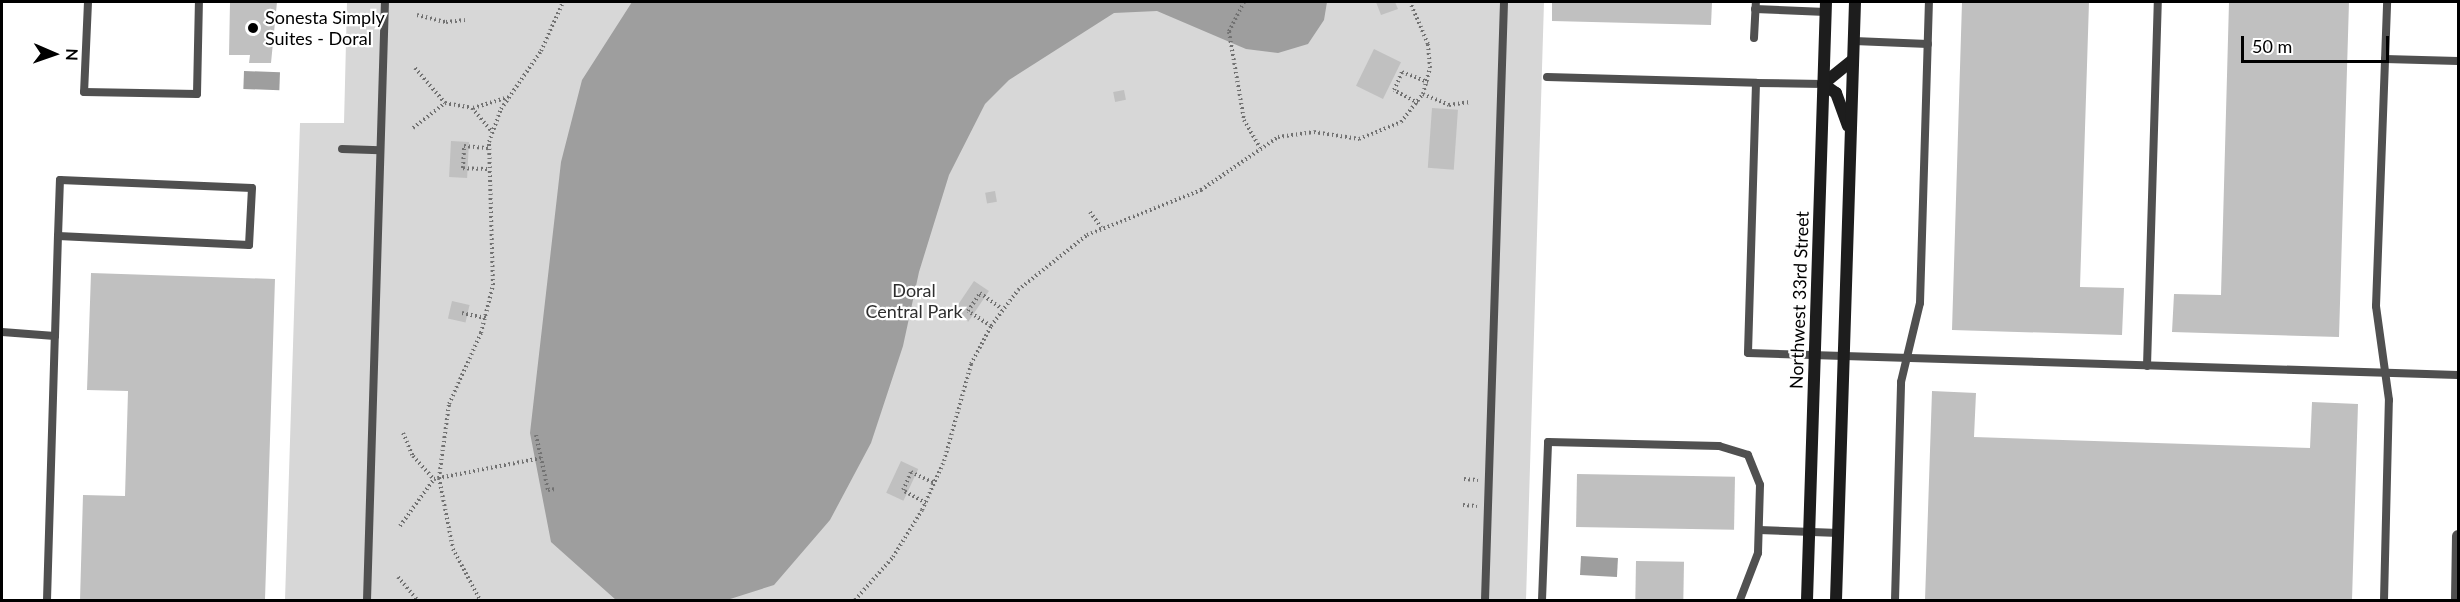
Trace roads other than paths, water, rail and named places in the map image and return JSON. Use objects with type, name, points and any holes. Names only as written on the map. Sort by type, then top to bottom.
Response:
[{"type":"street","points":[[1836,600],[1855,2]]},
{"type":"street","name":"Northwest 33rd Street","points":[[1807,600],[1826,7]]},
{"type":"street","points":[[1851,133],[1836,93],[1823,84],[1853,60]]},
{"type":"street","points":[[2457,600],[2458,536]]},
{"type":"lane","points":[[88,2],[84,92],[197,94],[200,2]]},
{"type":"lane","points":[[367,600],[385,2]]},
{"type":"lane","points":[[1485,600],[1504,2]]},
{"type":"lane","points":[[1895,600],[1901,382],[1920,303],[1929,2]]},
{"type":"lane","points":[[2147,366],[2158,2]]},
{"type":"lane","points":[[2384,600],[2386,374],[2376,306],[2387,2]]},
{"type":"lane","points":[[1754,38],[1755,5],[1826,7]]},
{"type":"lane","points":[[1854,41],[1928,44]]},
{"type":"lane","points":[[2385,59],[2458,61]]},
{"type":"lane","points":[[1547,77],[1823,84]]},
{"type":"lane","points":[[1756,83],[1748,353],[2458,375]]},
{"type":"lane","points":[[342,149],[380,150]]},
{"type":"lane","points":[[47,600],[58,236],[60,180],[252,188],[249,245],[58,236]]},
{"type":"lane","points":[[2,332],[55,336]]},
{"type":"lane","points":[[1542,600],[1548,442],[1719,446],[1743,451],[1751,459],[1760,485],[1758,553],[1740,600]]},
{"type":"lane","points":[[1759,530],[1839,533]]},
{"type":"place","name":"Sonesta Simply Suites - Doral","points":[[253,28]]},
{"type":"park label","name":"Doral Central Park","points":[[914,301]]}]
